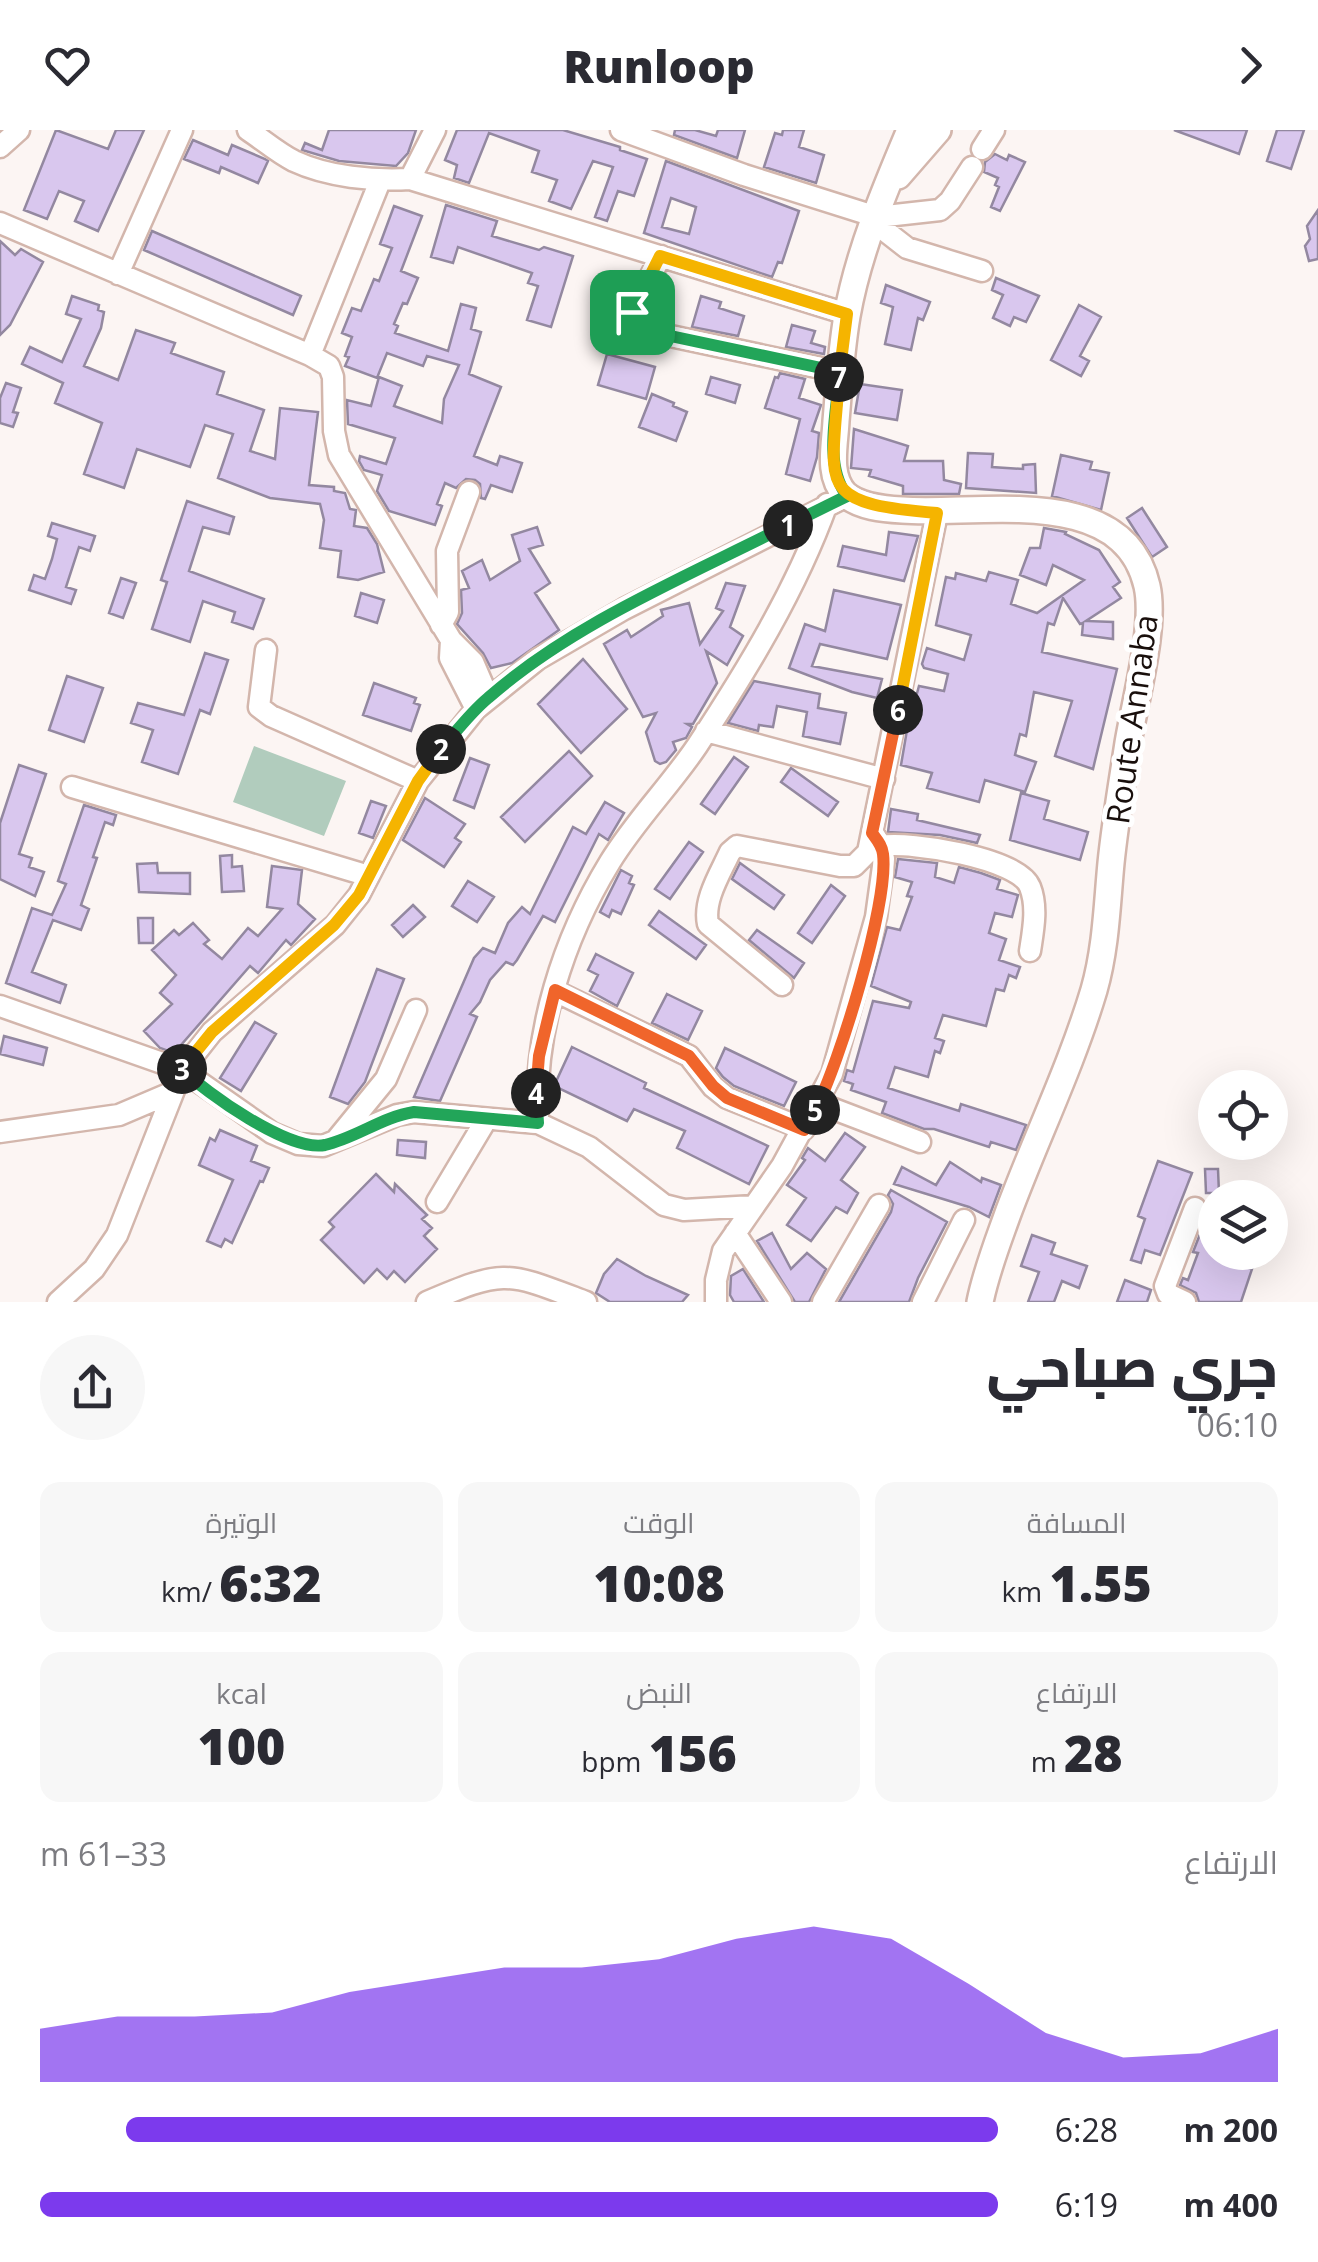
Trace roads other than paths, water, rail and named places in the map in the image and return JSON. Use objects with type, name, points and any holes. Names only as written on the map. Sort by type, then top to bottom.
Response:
[{"type":"main road","points":[[837,500],[834,460],[847,314],[885,192],[910,130]]},
{"type":"main road","points":[[885,192],[938,130]]},
{"type":"main road","name":"Route Annaba","points":[[837,500],[937,513],[1035,510],[1084,517],[1107,530],[1130,551],[1143,570],[1148,591],[1148,628],[1116,828],[1108,918],[1094,988],[979,1295]]},
{"type":"street","points":[[0,147],[19,130]]},
{"type":"street","points":[[118,274],[182,130]]},
{"type":"street","points":[[248,130],[289,159],[308,167],[380,181],[410,179],[847,314]]},
{"type":"street","points":[[410,179],[435,130]]},
{"type":"street","points":[[876,220],[940,210],[950,201],[994,130]]},
{"type":"street","points":[[628,131],[876,220],[906,248],[982,270]]},
{"type":"street","points":[[310,354],[380,181]]},
{"type":"street","points":[[0,222],[310,354],[329,366],[339,454],[446,633],[473,662],[482,703]]},
{"type":"street","points":[[660,256],[632,312],[636,323],[647,331],[840,372]]},
{"type":"street","points":[[446,633],[446,551],[470,492]]},
{"type":"street","points":[[58,1302],[94,1270],[117,1235],[182,1070],[212,1032],[334,925],[359,895],[418,781],[482,703],[538,659],[624,609],[837,500]]},
{"type":"street","points":[[538,1123],[539,1056],[573,930],[612,860],[706,731],[802,569],[837,500]]},
{"type":"street","points":[[716,1302],[718,1265],[804,1130],[832,1074],[844,1035],[876,917],[884,858],[877,839],[884,780],[937,513]]},
{"type":"street","points":[[266,650],[259,708],[418,781]]},
{"type":"street","points":[[706,731],[884,780]]},
{"type":"street","points":[[72,787],[369,876]]},
{"type":"street","points":[[877,839],[978,859],[1010,868],[1022,876],[1030,884],[1033,898],[1030,950]]},
{"type":"street","points":[[782,985],[708,924],[708,902],[730,852],[744,846],[854,866],[877,839]]},
{"type":"street","points":[[555,990],[689,1056],[727,1098],[804,1130]]},
{"type":"street","points":[[0,1006],[182,1070],[272,1133],[298,1144],[322,1146],[397,1115],[414,1112],[538,1123],[589,1147],[664,1205],[684,1210],[754,1206]]},
{"type":"street","points":[[335,1141],[386,1079],[416,1010]]},
{"type":"street","points":[[0,1132],[119,1115],[173,1092]]},
{"type":"street","points":[[818,1103],[920,1142]]},
{"type":"street","points":[[437,1202],[486,1120]]},
{"type":"street","points":[[823,1302],[879,1204]]},
{"type":"street","points":[[1184,1302],[1168,1294],[1166,1277],[1195,1208]]},
{"type":"street","points":[[922,1302],[964,1220]]},
{"type":"street","points":[[735,1233],[781,1302]]},
{"type":"street","points":[[427,1302],[479,1279],[504,1275],[526,1279],[586,1302]]}]
